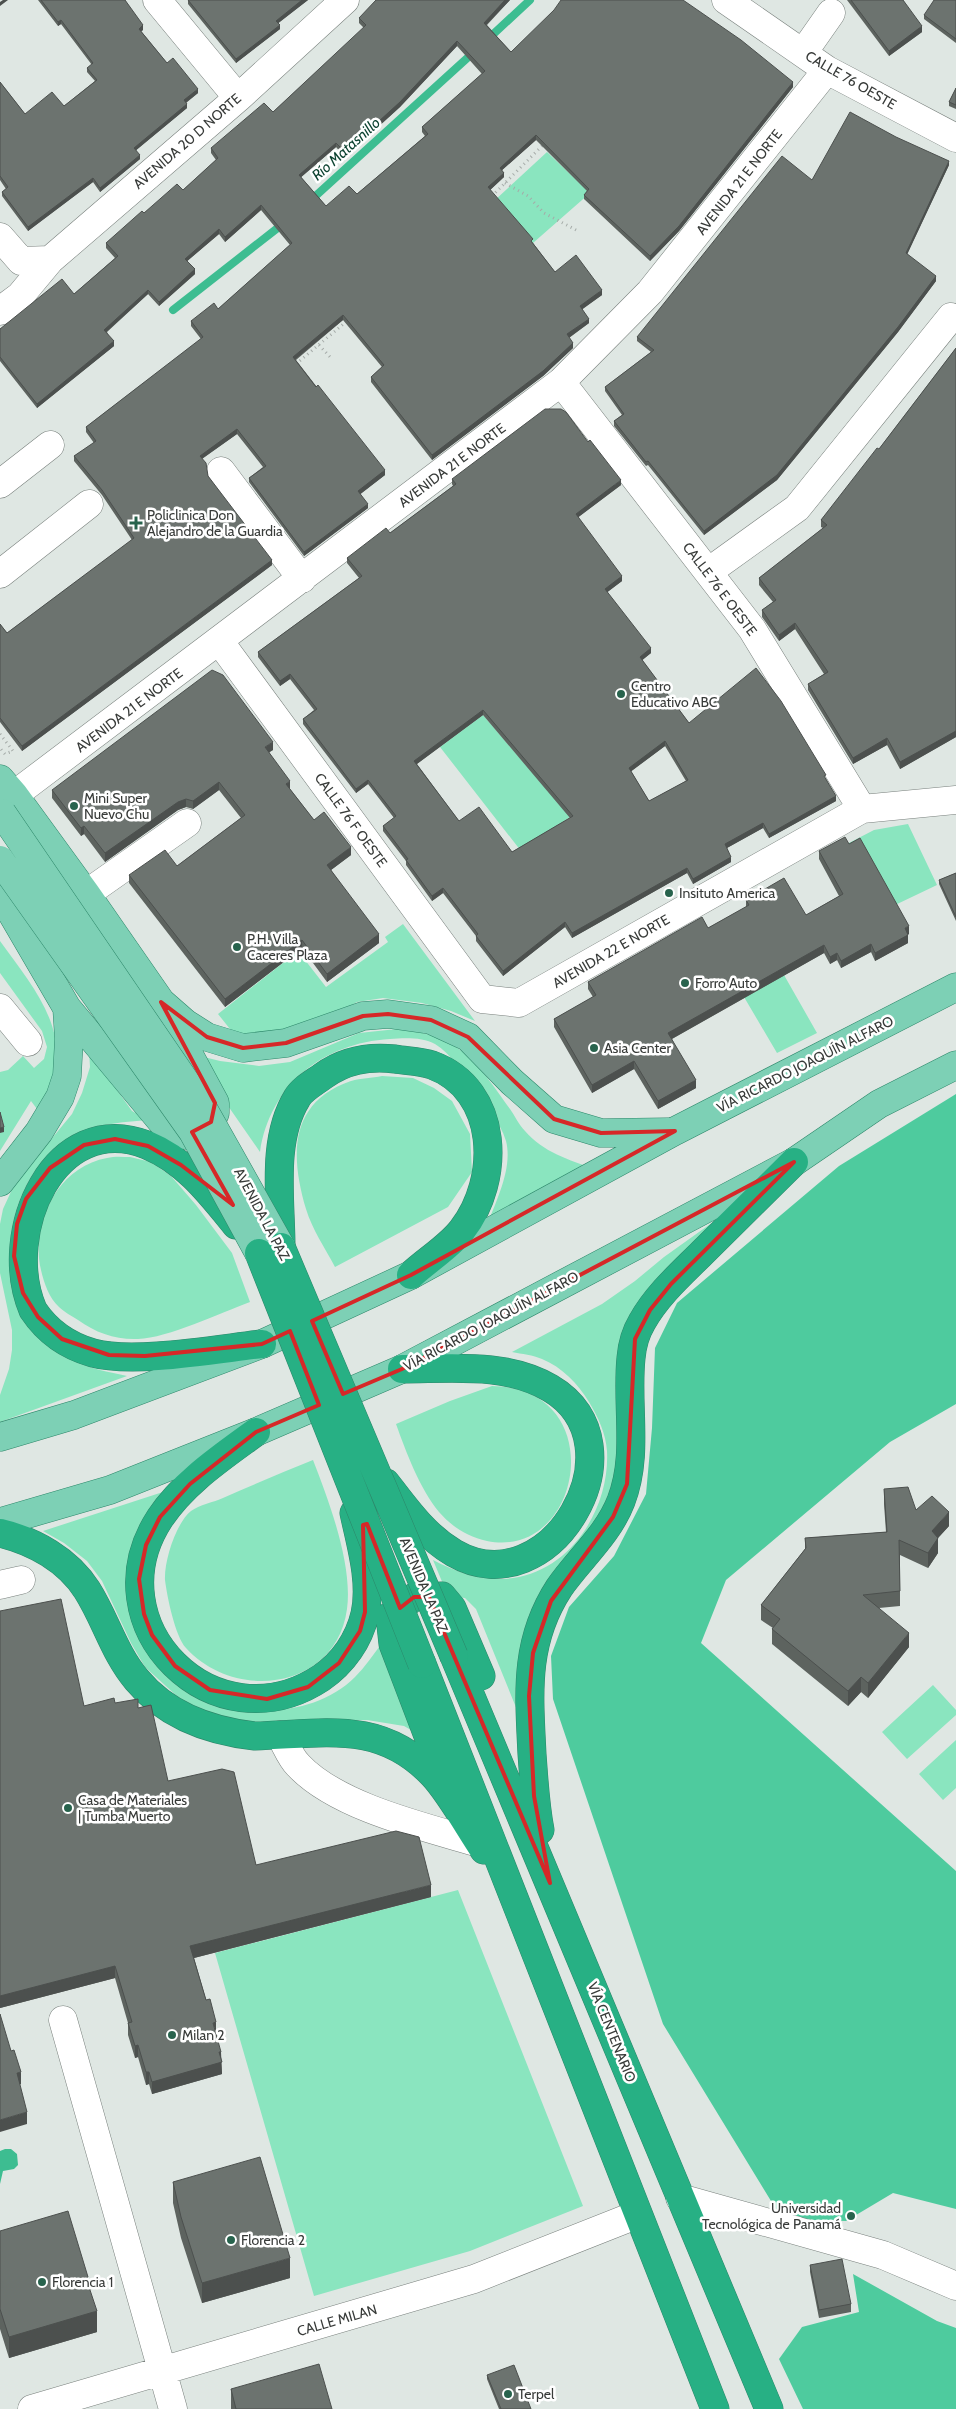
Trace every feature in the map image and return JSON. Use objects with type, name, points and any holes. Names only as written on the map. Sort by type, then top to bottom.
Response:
[{"type":"highway","points":[[270,1250],[286,1127],[298,1096],[336,1066],[367,1058],[380,1057],[412,1061],[433,1066],[465,1088],[481,1112],[488,1141],[488,1160],[483,1192],[461,1231],[411,1275]]},
{"type":"highway","points":[[262,1344],[145,1356],[93,1353],[76,1346],[62,1339],[49,1329],[38,1317],[23,1293],[15,1268],[14,1240],[17,1224],[26,1199],[50,1168],[64,1156],[84,1145],[115,1139],[134,1141],[173,1159],[196,1176],[270,1250]]},
{"type":"highway","points":[[550,1883],[534,1796],[529,1696],[533,1653],[537,1634],[551,1601],[613,1517],[627,1484],[632,1451],[629,1399],[631,1357],[641,1322],[671,1284],[794,1162]]},
{"type":"highway","name":"AVENIDA LA PAZ","points":[[270,1250],[373,1465],[454,1656]]},
{"type":"highway","name":"AVENIDA LA PAZ","points":[[270,1250],[346,1472],[514,1894]]},
{"type":"highway","points":[[373,1465],[412,1518],[427,1533],[454,1553],[494,1564],[522,1558],[535,1552],[556,1537],[578,1507],[588,1476],[589,1446],[586,1433],[572,1408],[551,1388],[519,1375],[499,1371],[402,1369]]},
{"type":"highway","points":[[256,1432],[190,1484],[160,1517],[141,1562],[139,1579],[144,1614],[152,1635],[163,1653],[180,1671],[210,1690],[229,1696],[267,1699],[289,1694],[308,1687],[332,1670],[350,1650],[360,1631],[365,1612],[365,1567],[346,1472]]},
{"type":"highway","points":[[0,1533],[28,1542],[48,1552],[77,1577],[91,1596],[124,1662],[138,1681],[168,1708],[182,1717],[222,1731],[255,1736],[356,1733],[386,1741],[419,1762],[434,1776],[514,1894],[636,2215],[715,2409]]},
{"type":"highway","points":[[456,1808],[393,1644],[390,1616],[414,1597],[442,1596],[452,1608],[534,1796]]},
{"type":"highway","name":"VÍA CENTENARIO","points":[[454,1656],[769,2409]]},
{"type":"main road","points":[[0,893],[67,1008],[162,1122],[176,1134],[186,1135],[211,1122],[216,1114],[215,1103],[161,1002],[86,894],[4,800]]},
{"type":"main road","name":"AVENIDA LA PAZ","points":[[4,800],[200,1103],[270,1250]]},
{"type":"main road","name":"AVENIDA LA PAZ","points":[[0,860],[193,1132],[270,1250]]},
{"type":"main road","name":"VÍA RICARDO JOAQUÍN ALFARO","points":[[0,1437],[74,1415],[262,1344],[411,1275],[675,1131],[956,987]]},
{"type":"main road","points":[[161,1002],[185,1023],[207,1037],[243,1048],[286,1043],[363,1016],[388,1014],[431,1020],[468,1037],[512,1082],[554,1120],[601,1133],[675,1131]]},
{"type":"main road","points":[[0,1182],[39,1132],[60,1097],[67,1076],[69,1059],[67,1008]]},
{"type":"main road","name":"VÍA RICARDO JOAQUÍN ALFARO","points":[[0,1522],[110,1490],[256,1432],[402,1369],[794,1162],[879,1104],[956,1065]]},
{"type":"street","points":[[158,0],[238,98]]},
{"type":"street","name":"AVENIDA 20 D NORTE","points":[[0,311],[20,296],[50,260],[238,98],[345,0]]},
{"type":"street","name":"CALLE 76 OESTE","points":[[726,0],[827,70],[956,138]]},
{"type":"street","points":[[803,53],[831,13]]},
{"type":"street","name":"AVENIDA 21 E NORTE","points":[[4,800],[220,642],[561,382],[650,292],[827,70]]},
{"type":"street","points":[[0,237],[21,261],[50,260]]},
{"type":"street","points":[[708,572],[797,508],[951,317]]},
{"type":"street","name":"CALLE 76 E OESTE","points":[[561,382],[752,629],[862,809]]},
{"type":"street","points":[[0,484],[50,445]]},
{"type":"street","points":[[221,471],[302,579]]},
{"type":"street","points":[[0,574],[89,504]]},
{"type":"street","name":"CALLE 76 F OESTE","points":[[220,642],[482,998]]},
{"type":"street","name":"AVENIDA 22 E NORTE","points":[[482,998],[519,1003],[862,809],[956,800]]},
{"type":"street","points":[[86,894],[187,823]]},
{"type":"street","points":[[0,1008],[28,1042]]},
{"type":"street","points":[[280,1735],[296,1764],[328,1789],[386,1814],[479,1842]]},
{"type":"street","points":[[64,2020],[173,2409]]},
{"type":"street","points":[[680,2198],[883,2255],[956,2286]]},
{"type":"street","name":"CALLE MILAN","points":[[32,2409],[474,2279],[636,2215]]},
{"type":"path","points":[[485,202],[544,143]]},
{"type":"path","points":[[505,183],[528,196],[544,213],[578,231]]},
{"type":"path","points":[[296,365],[354,315]]},
{"type":"path","points":[[319,345],[331,358]]},
{"type":"path","points":[[0,734],[13,750],[5,754],[0,748]]},
{"type":"highlighted area","points":[[161,1002],[207,1037],[243,1048],[286,1043],[363,1016],[388,1014],[431,1020],[468,1037],[554,1119],[601,1133],[675,1131],[411,1275],[312,1321],[343,1394],[402,1369],[794,1162],[671,1284],[650,1310],[635,1339],[627,1484],[613,1517],[551,1601],[533,1653],[529,1696],[534,1796],[550,1883],[429,1597],[414,1597],[400,1608],[367,1524],[363,1525],[365,1612],[360,1631],[339,1663],[308,1687],[267,1699],[210,1690],[175,1666],[152,1635],[144,1614],[139,1579],[146,1545],[160,1517],[190,1484],[256,1432],[319,1405],[290,1331],[262,1344],[145,1356],[109,1355],[62,1339],[38,1317],[23,1293],[14,1256],[17,1224],[26,1199],[50,1168],[84,1145],[115,1139],[148,1146],[181,1165],[233,1205],[192,1132],[211,1122],[215,1103]]},
{"type":"shaded area","points":[[547,152],[590,193],[533,243],[495,200]]},
{"type":"shaded area","points":[[483,715],[570,817],[521,851],[440,747]]},
{"type":"shaded area","points":[[908,824],[937,885],[893,906],[845,845],[874,830]]},
{"type":"shaded area","points":[[403,924],[475,1021],[451,1011],[422,1003],[383,998],[357,1002],[326,1020],[260,1039],[234,1034],[218,1014],[298,951],[326,987],[388,942],[385,937]]},
{"type":"shaded area","points":[[0,941],[41,1000],[56,1042],[56,1063],[50,1086],[37,1109],[31,1101],[0,1151],[0,1072],[8,1070],[23,1056],[34,1068],[44,1059],[47,1047],[42,1031],[0,973]]},
{"type":"shaded area","points":[[784,975],[817,1033],[777,1053],[744,997]]},
{"type":"shaded area","points":[[397,1029],[436,1037],[464,1053],[487,1077],[521,1126],[532,1138],[548,1150],[595,1169],[487,1225],[499,1195],[505,1173],[508,1151],[506,1141],[496,1119],[460,1069],[435,1044],[419,1039],[407,1038],[366,1042],[343,1049],[322,1059],[304,1072],[288,1088],[275,1107],[266,1128],[260,1152],[192,1054],[220,1061],[259,1066],[290,1062],[359,1033]]},
{"type":"shaded area","points":[[89,1051],[132,1111],[148,1120],[97,1127],[81,1133],[61,1145],[44,1160],[30,1179],[20,1199],[13,1221],[10,1244],[10,1268],[14,1291],[21,1308],[65,1352],[85,1365],[127,1376],[0,1422],[0,1395],[9,1369],[12,1350],[12,1330],[0,1273],[0,1224],[3,1209],[15,1183],[72,1114],[82,1093],[90,1067]]},
{"type":"shaded area","points":[[382,1076],[413,1078],[434,1088],[452,1101],[470,1134],[472,1172],[448,1207],[335,1267],[315,1231],[306,1209],[298,1169],[297,1150],[299,1133],[305,1116],[316,1102],[331,1090],[351,1081]]},
{"type":"shaded area","points":[[956,1094],[956,1404],[890,1442],[726,1580],[701,1643],[956,1871],[956,2209],[893,2193],[846,2221],[782,2219],[663,2024],[553,1699],[551,1656],[569,1607],[614,1556],[646,1494],[652,1428],[655,1348],[677,1303],[839,1166]]},
{"type":"shaded area","points":[[110,1157],[130,1157],[151,1162],[171,1176],[196,1205],[232,1253],[250,1302],[179,1330],[150,1338],[138,1339],[114,1337],[99,1332],[85,1325],[55,1303],[44,1280],[39,1252],[40,1234],[51,1200],[61,1185],[74,1173],[89,1164]]},
{"type":"shaded area","points":[[720,1217],[658,1280],[620,1441],[615,1476],[603,1508],[589,1531],[545,1585],[533,1610],[524,1727],[476,1609],[465,1598],[448,1596],[433,1560],[452,1569],[492,1579],[513,1578],[534,1573],[553,1563],[569,1549],[583,1532],[594,1514],[602,1493],[607,1451],[605,1438],[598,1420],[589,1402],[575,1383],[563,1371],[549,1362],[535,1356],[512,1352],[602,1304]]},
{"type":"shaded area","points":[[492,1386],[530,1394],[556,1414],[569,1441],[570,1472],[562,1501],[545,1526],[519,1540],[487,1541],[473,1537],[455,1527],[444,1517],[432,1503],[420,1481],[396,1424],[450,1401]]},
{"type":"shaded area","points":[[313,1460],[338,1533],[346,1573],[347,1609],[339,1636],[324,1657],[304,1671],[281,1679],[256,1681],[230,1676],[207,1665],[186,1648],[178,1635],[165,1580],[172,1543],[180,1524],[194,1509]]},
{"type":"shaded area","points":[[166,1491],[130,1585],[206,1700],[244,1709],[284,1709],[304,1705],[340,1690],[359,1673],[382,1643],[416,1733],[404,1726],[367,1720],[241,1725],[200,1711],[179,1698],[145,1667],[131,1643],[102,1581],[87,1561],[64,1543],[43,1531]]},
{"type":"shaded area","points":[[933,1685],[956,1710],[956,1715],[907,1759],[882,1732]]},
{"type":"shaded area","points":[[956,1740],[956,1788],[943,1800],[919,1774]]},
{"type":"shaded area","points":[[458,1890],[583,2206],[470,2251],[314,2296],[215,1953]]},
{"type":"shaded area","points":[[11,2149],[17,2154],[18,2165],[14,2169],[3,2171],[0,2184],[0,2151]]},
{"type":"shaded area","points":[[853,2274],[937,2321],[956,2328],[956,2409],[803,2409],[779,2359],[802,2327],[859,2312]]},
{"type":"building","points":[[41,0],[125,0],[143,25],[139,29],[167,63],[173,58],[198,89],[184,100],[187,104],[134,148],[140,155],[100,188],[93,178],[28,227],[2,192],[8,187],[0,176],[0,82],[25,114],[52,92],[64,106],[97,80],[87,68],[93,63],[61,20],[58,22]]},
{"type":"building","points":[[188,0],[302,0],[276,21],[280,25],[236,59]]},
{"type":"building","points":[[376,0],[505,0],[484,23],[511,52],[554,10],[561,0],[683,0],[741,40],[793,82],[679,226],[650,256],[584,195],[589,189],[536,135],[500,168],[504,173],[488,187],[533,239],[531,241],[555,272],[576,255],[602,290],[580,306],[589,319],[567,334],[573,343],[543,371],[432,455],[371,377],[384,365],[343,315],[293,357],[316,387],[318,385],[385,470],[358,491],[368,504],[304,552],[249,478],[266,466],[237,429],[200,456],[206,463],[208,476],[272,560],[22,746],[0,718],[0,624],[7,633],[134,538],[102,490],[74,456],[96,441],[86,427],[203,337],[191,321],[214,303],[218,309],[292,243],[261,205],[225,237],[219,229],[185,259],[195,269],[159,302],[148,290],[104,330],[114,341],[37,404],[0,357],[0,329],[62,279],[74,294],[118,256],[106,243],[142,211],[144,213],[177,184],[183,190],[218,158],[211,148],[264,103],[273,112],[366,25],[359,18]],"holes":[[[457,41],[485,71],[422,127],[428,134],[357,194],[349,186],[326,206],[299,175],[336,143],[345,152],[400,102]]]},
{"type":"building","points":[[851,0],[903,0],[922,26],[889,51]]},
{"type":"building","points":[[934,0],[956,0],[956,39],[924,15]]},
{"type":"building","points":[[956,88],[956,105],[949,102]]},
{"type":"building","points":[[850,112],[896,137],[949,161],[906,253],[936,276],[898,327],[777,475],[704,531],[614,421],[624,414],[605,387],[654,350],[637,337],[782,156],[812,180]]},
{"type":"building","points":[[956,348],[956,731],[900,762],[887,738],[853,758],[808,684],[828,672],[795,623],[779,635],[762,610],[776,600],[759,578],[827,525],[821,520],[877,448],[879,449]]},
{"type":"building","points":[[545,409],[561,409],[566,412],[588,442],[590,440],[621,480],[576,514],[622,576],[605,589],[651,648],[640,657],[689,723],[756,668],[781,701],[826,775],[824,776],[836,796],[769,834],[763,823],[725,844],[731,857],[693,879],[687,868],[572,933],[565,922],[503,971],[443,888],[432,896],[406,860],[408,859],[383,826],[396,816],[368,780],[356,789],[303,719],[317,709],[290,674],[280,681],[258,652],[362,576],[347,558],[386,528],[390,533],[456,484],[452,479]],"holes":[[[483,710],[573,816],[512,852],[479,807],[459,821],[414,761]],[[665,741],[688,780],[649,801],[629,768]]]},
{"type":"building","points":[[212,670],[223,675],[273,742],[265,747],[290,781],[286,784],[314,820],[324,812],[351,847],[327,865],[379,934],[327,974],[302,940],[225,999],[129,875],[165,850],[177,866],[245,815],[219,782],[193,801],[186,799],[178,802],[105,853],[84,826],[81,828],[52,790]]},
{"type":"building","points":[[845,837],[849,844],[860,838],[909,926],[905,928],[908,935],[875,953],[871,944],[841,961],[837,953],[830,957],[824,945],[668,1033],[696,1080],[658,1101],[634,1061],[592,1085],[554,1019],[596,995],[588,982],[702,917],[708,928],[749,905],[746,900],[784,878],[806,915],[843,894],[819,851]]},
{"type":"building","points":[[956,873],[956,917],[939,880]]},
{"type":"building","points":[[0,1112],[4,1127],[0,1128]]},
{"type":"building","points":[[908,1487],[916,1510],[932,1496],[949,1512],[932,1531],[938,1538],[928,1553],[899,1540],[900,1591],[863,1595],[909,1633],[868,1683],[861,1677],[848,1691],[772,1629],[780,1619],[761,1605],[806,1548],[805,1538],[887,1532],[884,1489]]},
{"type":"building","points":[[61,1599],[84,1706],[114,1698],[115,1703],[138,1699],[138,1708],[151,1705],[168,1781],[222,1769],[234,1772],[256,1865],[396,1831],[419,1837],[431,1885],[190,1946],[206,2000],[210,1999],[216,2022],[213,2023],[222,2062],[152,2082],[149,2072],[146,2072],[138,2045],[135,2046],[128,2023],[132,2022],[115,1966],[0,1996],[0,1611]]},
{"type":"building","points":[[0,2014],[11,2051],[14,2050],[21,2072],[17,2073],[27,2112],[0,2120]]},
{"type":"building","name":"Florencia 2","points":[[260,2157],[290,2258],[202,2283],[181,2217],[173,2182]]},
{"type":"building","name":"Florencia 1","points":[[68,2211],[97,2311],[9,2337],[0,2309],[0,2231]]},
{"type":"building","points":[[842,2259],[851,2304],[819,2310],[810,2265]]},
{"type":"building","points":[[319,2364],[332,2409],[236,2409],[231,2389]]},
{"type":"building","name":"Terpel","points":[[514,2365],[531,2409],[501,2409],[487,2375]]},
{"type":"waterway","name":"Río Matasnillo","points":[[488,39],[530,0]]},
{"type":"waterway","name":"Río Matasnillo","points":[[310,201],[475,51]]},
{"type":"waterway","name":"Río Matasnillo","points":[[173,310],[284,223]]},
{"type":"place","name":"Policlinica Don Alejandro de la Guardia","points":[[136,523]]},
{"type":"place","name":"Centro Educativo ABC","points":[[621,694]]},
{"type":"place","name":"Mini Super Nuevo Chu","points":[[74,806]]},
{"type":"place","name":"Insituto America","points":[[669,893]]},
{"type":"place","name":"P.H. Villa Caceres Plaza","points":[[237,947]]},
{"type":"place","name":"Forro Auto","points":[[685,983]]},
{"type":"place","name":"Asia Center","points":[[594,1048]]},
{"type":"place","name":"Casa de Materiales | Tumba Muerto","points":[[68,1808]]},
{"type":"place","name":"Milan 2","points":[[172,2035]]},
{"type":"place","name":"Universidad Tecnológica de Panamá","points":[[851,2216]]},
{"type":"place","name":"Florencia 2","points":[[231,2240]]},
{"type":"place","name":"Florencia 1","points":[[42,2282]]},
{"type":"place","name":"Terpel","points":[[508,2394]]}]
